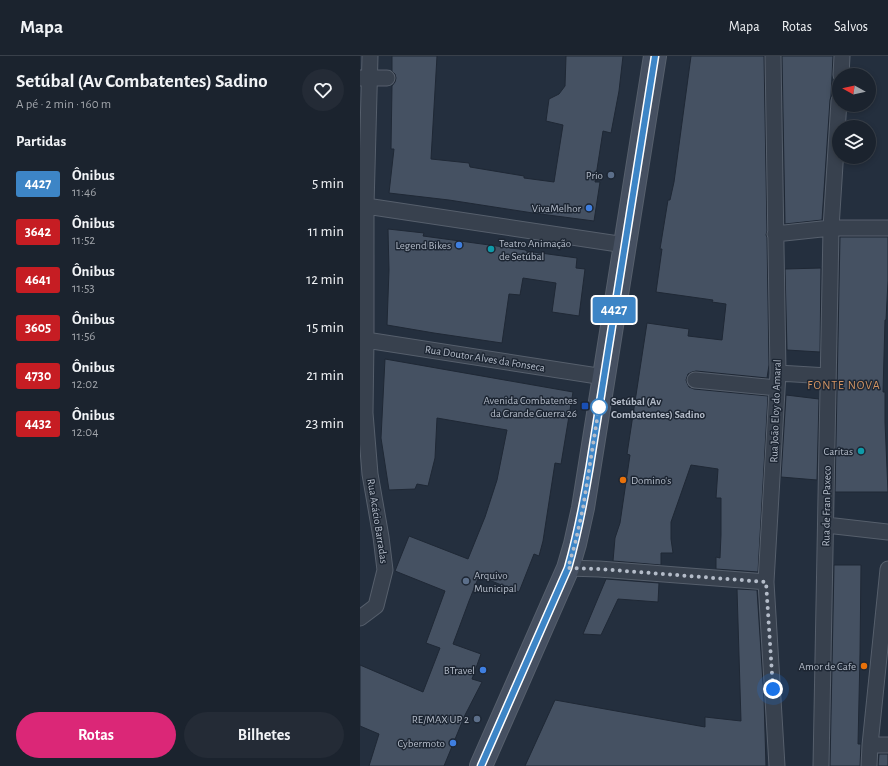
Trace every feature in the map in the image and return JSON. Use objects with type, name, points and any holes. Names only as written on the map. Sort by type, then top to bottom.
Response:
[{"type":"main road","points":[[481,766],[568,568],[575,544],[583,508],[655,56]]},
{"type":"street","name":"Rua Acácio Barradas","points":[[360,618],[376,606],[385,570],[370,474],[365,413],[366,206],[368,138],[364,78],[370,56]]},
{"type":"street","name":"Rua João Eloy do Amaral","points":[[773,56],[777,381],[766,582],[777,766]]},
{"type":"street","points":[[841,68],[842,56]]},
{"type":"street","points":[[364,78],[387,78]]},
{"type":"street","name":"Rua de Fran Paxeco","points":[[821,766],[831,228],[838,112]]},
{"type":"street","points":[[366,206],[625,245]]},
{"type":"street","points":[[776,234],[831,228],[888,228]]},
{"type":"street","name":"Rua Doutor Alves da Fonseca","points":[[366,340],[604,377]]},
{"type":"street","points":[[695,380],[777,381],[828,376]]},
{"type":"street","points":[[826,525],[888,532]]},
{"type":"street","points":[[568,568],[766,582]]},
{"type":"street","points":[[869,766],[888,569]]},
{"type":"street","points":[[870,745],[888,746]]},
{"type":"building","points":[[392,56],[437,56],[431,159],[469,163],[470,167],[524,176],[524,178],[554,182],[563,125],[546,121],[549,99],[559,94],[565,86],[566,56],[623,56],[619,91],[611,133],[603,131],[595,182],[600,182],[594,221],[389,193],[394,149],[391,149],[392,86],[396,78],[392,71]]},
{"type":"building","points":[[691,56],[764,56],[769,365],[767,378],[696,371],[688,374],[686,380],[689,387],[694,389],[768,396],[758,572],[716,569],[716,557],[720,558],[721,535],[721,498],[716,498],[718,469],[691,465],[671,522],[673,553],[661,553],[661,565],[613,561],[615,538],[620,523],[630,455],[627,454],[647,323],[689,329],[688,336],[722,340],[726,304],[712,302],[713,300],[656,292],[662,249],[660,249],[668,200],[670,200],[674,182]]},
{"type":"building","points":[[782,56],[833,56],[822,220],[785,224]]},
{"type":"building","points":[[388,229],[424,233],[423,236],[577,258],[576,268],[585,269],[579,316],[552,312],[556,283],[523,278],[520,295],[509,294],[502,343],[387,325],[389,270]]},
{"type":"building","points":[[840,237],[888,237],[888,281],[885,320],[883,392],[885,392],[888,492],[835,492]]},
{"type":"building","points":[[821,268],[820,352],[787,350],[785,269]]},
{"type":"building","points":[[385,359],[573,392],[561,464],[555,463],[543,541],[539,556],[534,554],[519,592],[479,576],[453,644],[481,654],[472,679],[482,682],[465,715],[444,766],[369,766],[379,734],[360,726],[360,665],[423,692],[440,648],[426,643],[445,591],[395,571],[409,536],[468,559],[485,517],[497,480],[507,430],[437,418],[435,458],[428,486],[417,484],[415,489],[389,490],[381,438]]},
{"type":"building","points":[[786,395],[819,399],[817,480],[781,477]]},
{"type":"building","points":[[834,565],[861,565],[858,744],[861,744],[860,766],[830,766]]},
{"type":"building","points":[[606,579],[659,583],[658,602],[618,599],[601,635],[583,634]]},
{"type":"building","points":[[737,589],[757,590],[764,698],[766,766],[525,766],[555,700],[705,727],[705,717],[741,721]]},
{"type":"building","points":[[879,754],[888,754],[888,766],[878,766]]},
{"type":"bus line","name":"4427","points":[[481,766],[568,568],[575,544],[583,508],[655,56]]},
{"type":"place","name":"Prio","points":[[611,175]]},
{"type":"place","name":"VivaMelhor","points":[[589,208]]},
{"type":"place","name":"Legend Bikes","points":[[459,245]]},
{"type":"place","name":"Teatro Animação de Setúbal","points":[[491,249]]},
{"type":"place","name":"Avenida Combatentes da Grande Guerra 26","points":[[585,406]]},
{"type":"place","name":"Setúbal (Av Combatentes) Sadino","points":[[599,407]]},
{"type":"place","name":"Caritas","points":[[861,451]]},
{"type":"place","name":"Domino's","points":[[623,480]]},
{"type":"place","name":"Arquivo Municipal","points":[[466,581]]},
{"type":"place","name":"Amor de Cafe","points":[[864,666]]},
{"type":"place","name":"BTravel","points":[[483,670]]},
{"type":"place","name":"RE/MAX UP 2","points":[[477,719]]},
{"type":"place","name":"Cybermoto","points":[[453,743]]},
{"type":"district","name":"FONTE NOVA","points":[[844,385]]},
{"type":"route","points":[[599,407],[583,508],[568,568],[766,582],[773,689]]}]
